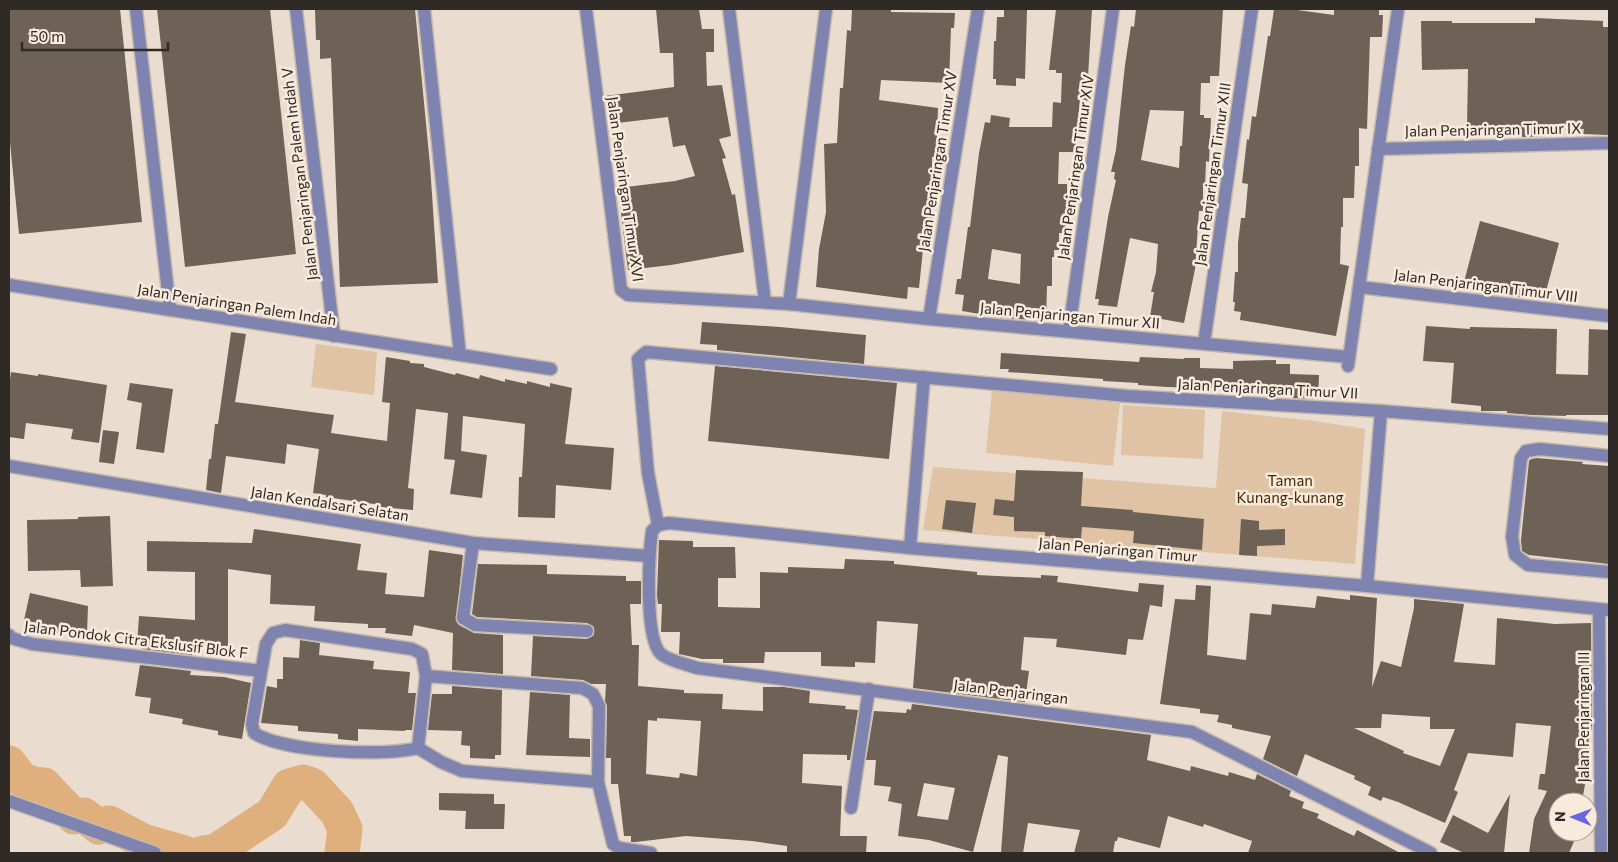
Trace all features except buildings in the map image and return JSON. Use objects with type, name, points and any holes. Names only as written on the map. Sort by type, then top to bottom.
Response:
[{"type":"street","points":[[136,9],[170,310]]},
{"type":"street","name":"Jalan Penjaringan Palem Indah V","points":[[296,9],[334,336]]},
{"type":"street","points":[[424,9],[460,355]]},
{"type":"street","name":"Jalan Penjaringan Timur XVI","points":[[586,9],[621,290],[628,295],[636,297],[789,304]]},
{"type":"street","points":[[729,9],[765,302]]},
{"type":"street","points":[[789,304],[826,9]]},
{"type":"street","name":"Jalan Penjaringan Timur XV","points":[[929,319],[978,9]]},
{"type":"street","name":"Jalan Penjaringan Timur XIV","points":[[1069,331],[1114,9]]},
{"type":"street","name":"Jalan Penjaringan Timur XIII","points":[[1204,343],[1252,9]]},
{"type":"street","name":"Jalan Penjaringan Timur XII","points":[[789,304],[929,319],[1204,343],[1348,362],[1398,9]]},
{"type":"street","name":"Jalan Penjaringan Timur IX","points":[[1378,149],[1609,143]]},
{"type":"street","name":"Jalan Penjaringan Palem Indah","points":[[9,285],[551,369]]},
{"type":"street","name":"Jalan Penjaringan Timur VIII","points":[[1359,287],[1609,316]]},
{"type":"street","name":"Jalan Penjaringan Timur VII","points":[[658,525],[648,473],[638,359],[646,352],[1127,396],[1381,411],[1609,429]]},
{"type":"street","points":[[910,548],[924,377]]},
{"type":"street","points":[[1368,586],[1381,411]]},
{"type":"street","points":[[1609,456],[1540,449],[1526,451],[1521,458],[1512,537],[1515,555],[1528,565],[1609,572]]},
{"type":"street","name":"Jalan Kendalsari Selatan","points":[[9,466],[473,543],[649,556]]},
{"type":"street","name":"Jalan Penjaringan Timur","points":[[658,525],[669,523],[910,548],[1368,586],[1604,610]]},
{"type":"street","points":[[649,556],[652,530],[658,525]]},
{"type":"street","points":[[473,543],[463,618],[475,625],[587,632]]},
{"type":"street","name":"Jalan Penjaringan","points":[[649,556],[651,627],[659,652],[664,656],[697,668],[1192,732],[1431,853]]},
{"type":"street","name":"Jalan Penjaringan III","points":[[1601,853],[1604,738],[1604,610]]},
{"type":"street","points":[[418,748],[426,676],[422,654],[412,649],[285,630],[273,634],[266,644],[252,724],[254,733],[260,736],[286,744],[338,752],[402,752],[418,748],[441,762],[462,771],[598,782]]},
{"type":"street","name":"Jalan Pondok Citra Ekslusif Blok F","points":[[9,635],[11,638],[32,644],[261,671]]},
{"type":"street","points":[[426,676],[582,688],[593,694],[599,706],[598,782],[613,844],[619,848],[651,853]]},
{"type":"street","points":[[851,808],[868,689]]},
{"type":"street","points":[[12,802],[155,853]]},
{"type":"green space","points":[[316,344],[377,352],[374,395],[311,387]]},
{"type":"green space","points":[[992,390],[1120,403],[1113,466],[986,453]]},
{"type":"green space","points":[[1123,405],[1205,410],[1203,459],[1121,455]]},
{"type":"green space","name":"Taman Kunang-kunang","points":[[1222,411],[1315,421],[1365,429],[1355,564],[923,530],[933,467],[1216,488]]},
{"type":"waterway","points":[[9,763],[21,779],[33,784],[44,785],[74,817],[84,815],[99,827],[109,823],[143,841],[185,853]]},
{"type":"waterway","points":[[203,853],[216,851],[272,814],[289,786],[303,782],[312,785],[337,812],[345,829],[342,853]]}]
